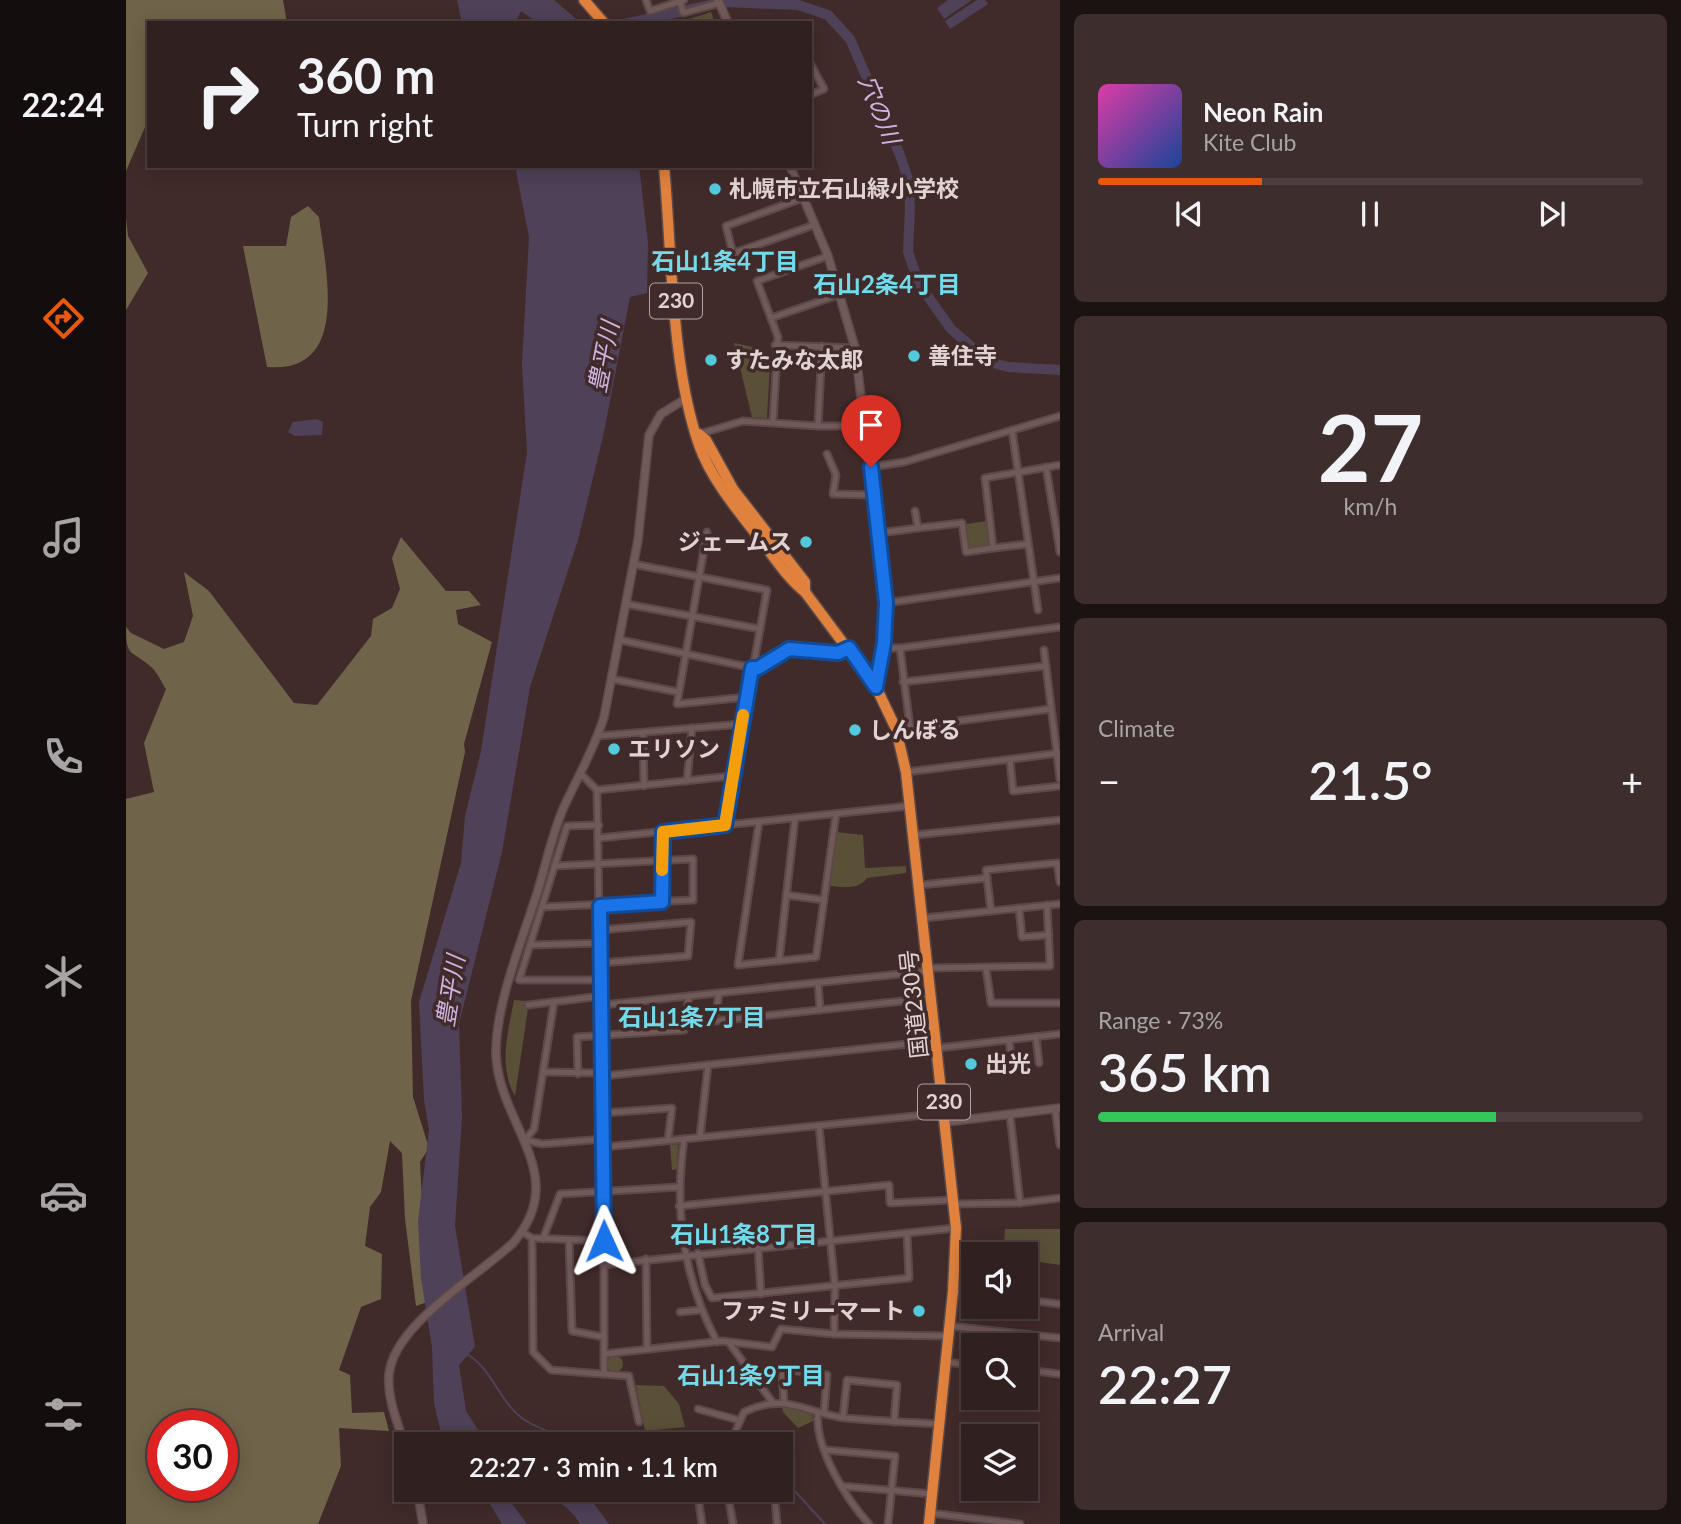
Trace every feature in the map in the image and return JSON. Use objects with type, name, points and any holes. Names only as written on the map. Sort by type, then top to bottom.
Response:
[{"type":"highway","points":[[584,0],[601,20]]},
{"type":"highway","name":"国道230号","points":[[664,168],[682,384],[699,433],[698,443],[727,495],[849,648],[876,687],[896,729],[906,772],[925,918],[956,1228],[953,1291],[930,1519]]},
{"type":"street","points":[[646,0],[650,11],[682,1],[683,13],[720,4],[727,21]]},
{"type":"street","points":[[812,67],[824,89],[812,94]]},
{"type":"street","points":[[791,168],[828,256],[855,348],[886,603],[883,648],[876,687]]},
{"type":"street","points":[[733,254],[726,226],[803,198]]},
{"type":"street","points":[[711,261],[814,225]]},
{"type":"street","points":[[773,421],[775,345],[778,337],[757,281],[828,256]]},
{"type":"street","points":[[771,318],[841,294]]},
{"type":"street","points":[[775,345],[855,348]]},
{"type":"street","points":[[818,426],[822,346]]},
{"type":"street","points":[[401,1432],[391,1398],[389,1376],[397,1349],[417,1324],[500,1255],[522,1232],[537,1185],[532,1155],[508,1107],[499,1074],[497,1033],[562,811],[598,736],[620,640],[633,564],[649,435],[661,414],[687,398]]},
{"type":"street","points":[[871,467],[904,462],[1060,416]]},
{"type":"street","points":[[699,433],[743,421],[866,426]]},
{"type":"street","points":[[1012,430],[1038,610]]},
{"type":"street","points":[[827,453],[836,475],[834,494],[874,495]]},
{"type":"street","points":[[993,548],[985,478],[1060,465]]},
{"type":"street","points":[[1046,467],[1060,552]]},
{"type":"street","points":[[915,511],[918,528]]},
{"type":"street","points":[[879,533],[962,523],[965,552],[1028,544]]},
{"type":"street","points":[[707,532],[677,704],[747,697]]},
{"type":"street","points":[[633,564],[766,590],[725,825]]},
{"type":"street","points":[[886,603],[1060,578]]},
{"type":"street","points":[[626,604],[760,629]]},
{"type":"street","points":[[883,648],[1060,627]]},
{"type":"street","points":[[620,640],[752,668],[758,668],[789,649],[838,653],[849,648]]},
{"type":"street","points":[[900,648],[910,727]]},
{"type":"street","points":[[1044,650],[1060,779]]},
{"type":"street","points":[[903,682],[1045,666]]},
{"type":"street","points":[[612,679],[678,692]]},
{"type":"street","points":[[896,729],[1051,709]]},
{"type":"street","points":[[598,736],[742,724]]},
{"type":"street","points":[[687,781],[692,728]]},
{"type":"street","points":[[643,734],[644,786]]},
{"type":"street","points":[[906,772],[1058,754]]},
{"type":"street","points":[[1010,760],[1013,791],[1060,786]]},
{"type":"street","points":[[581,774],[597,790],[599,838],[604,1114],[604,1374]]},
{"type":"street","points":[[597,790],[732,776]]},
{"type":"street","points":[[599,838],[912,806]]},
{"type":"street","points":[[760,822],[738,965],[816,957],[836,814]]},
{"type":"street","points":[[779,961],[795,818]]},
{"type":"street","points":[[915,835],[1060,820]]},
{"type":"street","points":[[598,825],[567,826],[519,980],[601,979]]},
{"type":"street","points":[[662,902],[663,832]]},
{"type":"street","points":[[542,907],[694,900],[693,859],[599,866],[554,866]]},
{"type":"street","points":[[991,911],[986,870],[1057,863],[1060,882]]},
{"type":"street","points":[[921,885],[987,878]]},
{"type":"street","points":[[786,895],[824,900]]},
{"type":"street","points":[[925,918],[1060,904]]},
{"type":"street","points":[[602,1005],[930,970],[1050,966],[1047,905]]},
{"type":"street","points":[[1019,908],[1022,937],[1049,935]]},
{"type":"street","points":[[600,930],[691,922],[688,956],[601,963]]},
{"type":"street","points":[[530,945],[601,943]]},
{"type":"street","points":[[986,968],[991,1003],[1060,1003]]},
{"type":"street","points":[[818,983],[820,1010]]},
{"type":"street","points":[[719,993],[715,1021],[933,998]]},
{"type":"street","points":[[528,1005],[602,996]]},
{"type":"street","points":[[578,1074],[577,1037],[684,1030],[689,996]]},
{"type":"street","points":[[525,1140],[534,1129],[554,1002]]},
{"type":"street","points":[[543,1072],[603,1074],[1060,1034]]},
{"type":"street","points":[[1036,1037],[1039,1063]]},
{"type":"street","points":[[1010,1040],[1012,1063]]},
{"type":"street","points":[[700,1137],[708,1065]]},
{"type":"street","points":[[604,1114],[672,1108],[668,1140]]},
{"type":"street","points":[[604,1147],[819,1126],[1010,1115],[1057,1109],[1060,1145]]},
{"type":"street","points":[[1010,1115],[1020,1203]]},
{"type":"street","points":[[819,1126],[835,1287],[834,1334]]},
{"type":"street","points":[[525,1140],[542,1144],[604,1139]]},
{"type":"street","points":[[684,1139],[679,1206],[685,1255],[700,1310],[717,1342]]},
{"type":"street","points":[[679,1206],[889,1185],[890,1203],[1020,1203],[1060,1198]]},
{"type":"street","points":[[543,1239],[560,1194],[679,1187]]},
{"type":"street","points":[[603,1265],[956,1228]]},
{"type":"street","points":[[522,1232],[532,1238],[604,1241]]},
{"type":"street","points":[[698,1253],[705,1285],[712,1298],[835,1287],[909,1278],[907,1233]]},
{"type":"street","points":[[532,1238],[533,1352],[551,1370],[629,1376],[639,1422]]},
{"type":"street","points":[[569,1240],[572,1331],[604,1337]]},
{"type":"street","points":[[758,1247],[761,1294]]},
{"type":"street","points":[[646,1259],[647,1349]]},
{"type":"street","points":[[953,1291],[961,1292]]},
{"type":"street","points":[[1038,1301],[1060,1304]]},
{"type":"street","points":[[680,1312],[700,1310]]},
{"type":"street","points":[[604,1354],[717,1342],[772,1347],[781,1329],[834,1334],[949,1331],[1060,1338]]},
{"type":"street","points":[[730,1344],[773,1403]]},
{"type":"street","points":[[945,1363],[961,1364]]},
{"type":"street","points":[[784,1402],[782,1369],[827,1375],[816,1428],[848,1501],[869,1524]]},
{"type":"street","points":[[1038,1371],[1060,1374]]},
{"type":"street","points":[[843,1417],[847,1380],[897,1385],[894,1422]]},
{"type":"street","points":[[733,1432],[744,1412],[784,1402],[843,1417],[939,1424]]},
{"type":"street","points":[[698,1409],[738,1420]]},
{"type":"street","points":[[826,1450],[895,1456],[888,1524]]},
{"type":"street","points":[[841,1486],[932,1494]]},
{"type":"street","points":[[419,1502],[423,1524]]},
{"type":"street","points":[[699,1502],[702,1524]]},
{"type":"street","points":[[729,1502],[733,1524]]},
{"type":"street","points":[[775,1502],[777,1524]]},
{"type":"street","points":[[930,1519],[1020,1524]]},
{"type":"shaded area","points":[[126,0],[283,0],[287,21],[147,21],[147,123],[126,171]]},
{"type":"shaded area","points":[[711,12],[714,21],[684,21]]},
{"type":"shaded area","points":[[308,206],[319,217],[328,289],[327,314],[322,336],[312,354],[294,365],[267,367],[243,246],[286,246],[291,217]]},
{"type":"shaded area","points":[[126,218],[128,236],[148,273],[126,310]]},
{"type":"shaded area","points":[[734,343],[753,347],[753,365],[770,365],[767,418],[752,417]]},
{"type":"shaded area","points":[[987,521],[990,545],[969,548],[966,524]]},
{"type":"shaded area","points":[[401,537],[446,591],[469,591],[481,605],[456,610],[458,624],[492,642],[464,744],[465,752],[411,1001],[413,1097],[429,1148],[420,1162],[427,1302],[416,1306],[405,1219],[402,1153],[390,1141],[381,1192],[370,1207],[365,1246],[382,1254],[381,1299],[361,1307],[339,1370],[350,1375],[352,1413],[384,1412],[389,1431],[339,1428],[341,1466],[318,1524],[126,1524],[126,799],[154,792],[144,743],[166,689],[152,668],[128,648],[126,627],[131,633],[164,649],[184,642],[193,616],[184,572],[209,591],[294,703],[317,705],[371,636],[373,619],[392,608],[400,589],[392,558]]},
{"type":"shaded area","points":[[836,832],[863,835],[865,868],[906,866],[906,873],[867,878],[855,886],[830,886]]},
{"type":"shaded area","points":[[514,1000],[526,1001],[528,1008],[515,1096],[510,1085],[506,1061],[507,1037]]},
{"type":"shaded area","points":[[678,1144],[677,1169],[672,1170],[670,1145]]},
{"type":"shaded area","points":[[1005,1229],[1060,1229],[1060,1265],[1038,1262],[1038,1242],[1004,1242]]},
{"type":"shaded area","points":[[615,1356],[623,1364],[615,1372],[607,1364]]},
{"type":"shaded area","points":[[636,1385],[664,1386],[679,1404],[685,1427],[645,1431]]},
{"type":"shaded area","points":[[782,1405],[812,1411],[813,1421],[798,1428],[783,1412]]},
{"type":"water","points":[[457,0],[554,0],[579,21],[535,21],[521,11],[518,21],[462,21]]},
{"type":"water","points":[[948,0],[972,0],[944,19],[937,8]]},
{"type":"water","points":[[977,0],[985,0],[988,4],[950,29],[945,21]]},
{"type":"water","name":"豊平川","points":[[515,168],[639,168],[648,243],[647,293],[630,297],[604,432],[578,540],[530,687],[502,852],[459,1024],[462,1116],[455,1226],[475,1347],[459,1365],[466,1411],[479,1432],[441,1432],[434,1403],[432,1347],[421,1278],[418,1221],[429,1130],[424,1100],[419,1002],[461,863],[465,816],[481,751],[527,452],[522,364],[529,237]]},
{"type":"water","points":[[317,419],[323,422],[322,435],[295,436],[288,432],[293,422]]},
{"type":"water","points":[[489,1502],[511,1502],[527,1524],[502,1524]]},
{"type":"water","points":[[593,1502],[609,1524],[580,1524],[560,1503]]},
{"type":"waterway","name":"穴の川","points":[[638,21],[723,2],[798,5],[828,15],[850,39],[900,155],[908,179],[908,252],[919,284],[951,329],[989,362],[1008,367],[1060,370]]},
{"type":"waterway","points":[[468,1355],[484,1369],[518,1415],[553,1432]]},
{"type":"waterway","points":[[793,1489],[825,1524]]},
{"type":"slow traffic","points":[[662,870],[663,832],[725,825],[743,715]]},
{"type":"place","name":"札幌市立石山緑小学校","points":[[715,189]]},
{"type":"place","name":"善住寺","points":[[914,356]]},
{"type":"place","name":"すたみな太郎","points":[[711,360]]},
{"type":"place","name":"ジェームス","points":[[806,542]]},
{"type":"place","name":"しんぼる","points":[[855,730]]},
{"type":"place","name":"エリソン","points":[[614,749]]},
{"type":"place","name":"出光","points":[[971,1064]]},
{"type":"place","name":"ファミリーマート","points":[[919,1311]]},
{"type":"district","name":"石山1条4丁目","points":[[725,262]]},
{"type":"district","name":"石山2条4丁目","points":[[887,285]]},
{"type":"district","name":"石山1条7丁目","points":[[692,1018]]},
{"type":"district","name":"石山1条8丁目","points":[[744,1235]]},
{"type":"district","name":"石山1条9丁目","points":[[751,1376]]},
{"type":"route","points":[[604,1241],[600,906],[662,902],[663,832],[725,825],[752,668],[758,668],[789,649],[838,653],[849,648],[876,687],[884,643],[886,603],[871,467]]}]
